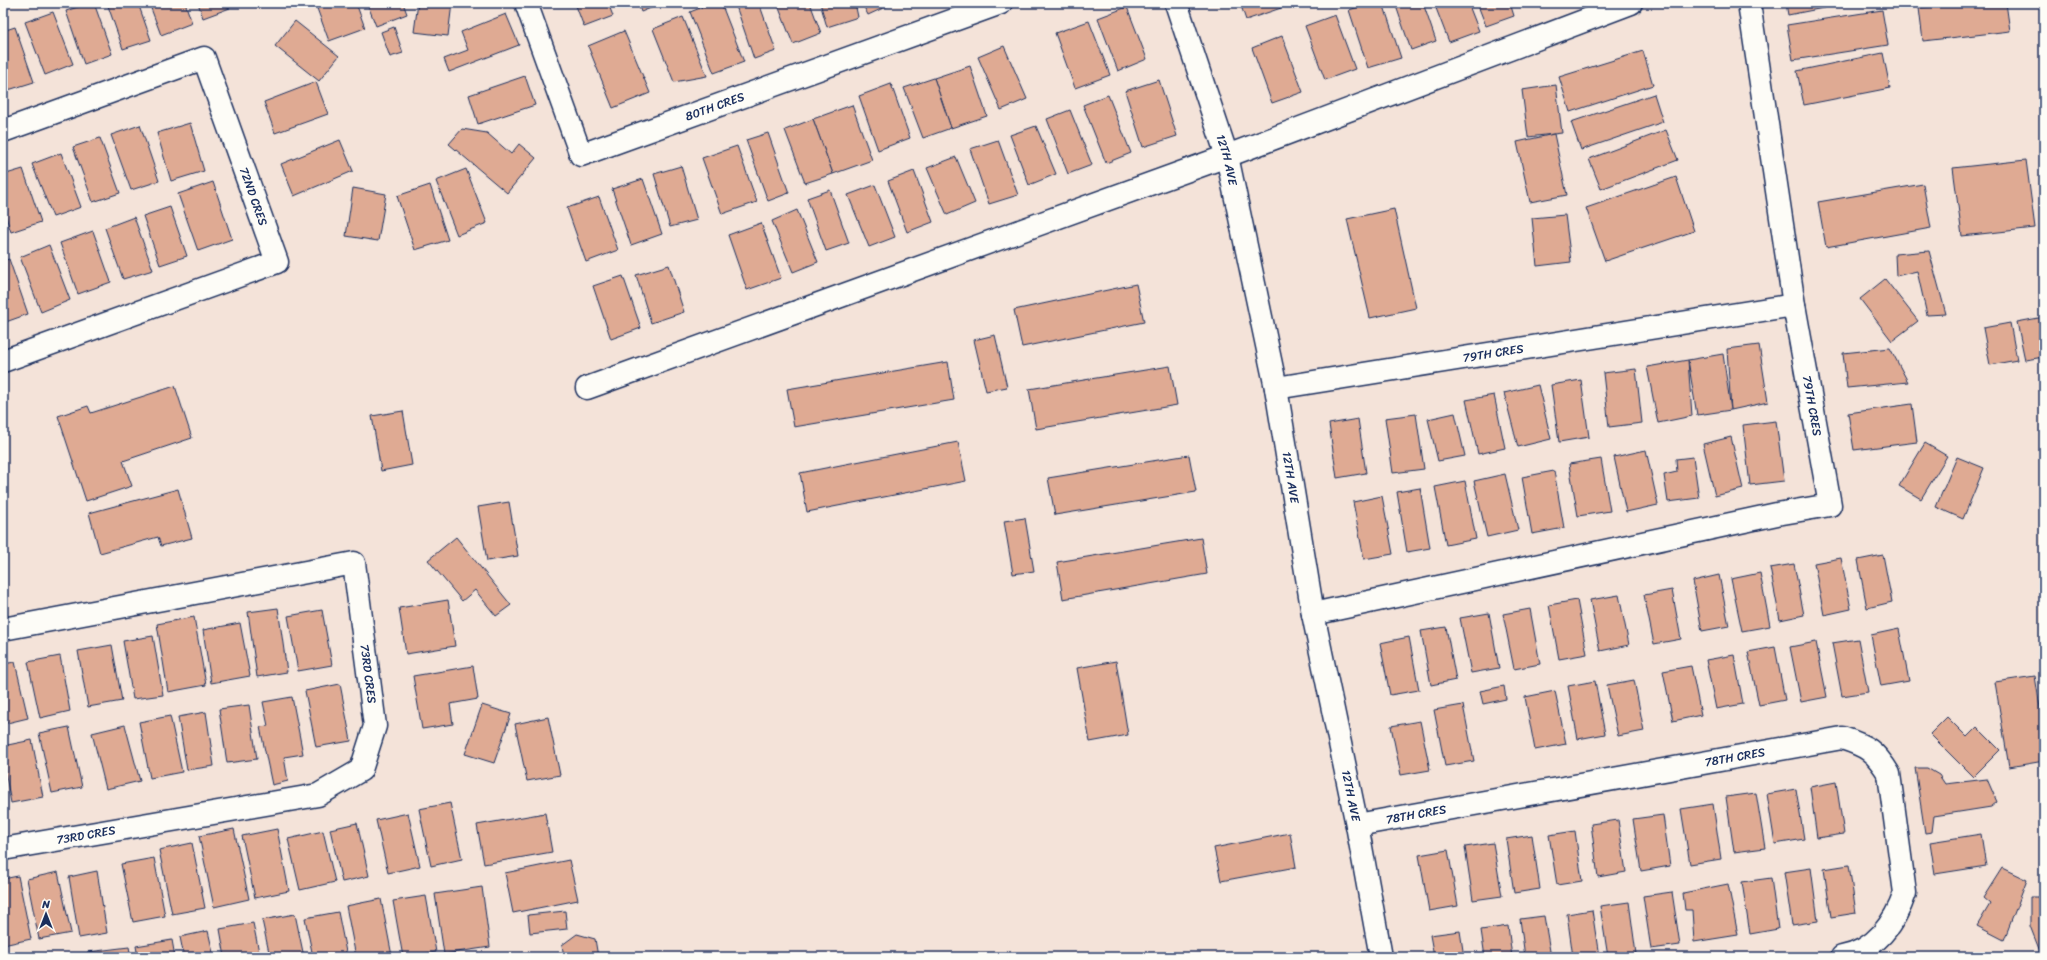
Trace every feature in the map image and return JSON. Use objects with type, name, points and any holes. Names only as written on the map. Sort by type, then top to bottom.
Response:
[{"type":"street","name":"80TH CRES","points":[[526,3],[581,155],[1001,3]]},
{"type":"street","name":"12TH AVE","points":[[1176,3],[1227,156],[1276,388],[1313,614],[1357,825],[1381,957]]},
{"type":"street","points":[[587,388],[1227,156],[1630,3]]},
{"type":"street","points":[[1749,3],[1794,304]]},
{"type":"street","name":"72ND CRES","points":[[3,131],[204,58],[277,262],[3,361]]},
{"type":"street","name":"79TH CRES","points":[[1276,388],[1794,304],[1830,505],[1777,514],[1313,614]]},
{"type":"street","name":"73RD CRES","points":[[3,629],[354,563],[375,726],[361,770],[318,795],[3,849]]},
{"type":"street","name":"78TH CRES","points":[[1357,825],[1842,738],[1865,746],[1879,757],[1889,774],[1904,893],[1898,912],[1886,930],[1869,946],[1842,957]]},
{"type":"building","points":[[89,3],[94,3],[112,54],[84,64],[66,11]]},
{"type":"building","points":[[107,3],[138,3],[151,40],[123,49]]},
{"type":"building","points":[[149,3],[185,3],[192,23],[161,35]]},
{"type":"building","points":[[198,3],[228,3],[230,8],[203,18]]},
{"type":"building","points":[[315,3],[356,3],[365,28],[329,41]]},
{"type":"building","points":[[367,3],[403,3],[407,14],[376,26]]},
{"type":"building","points":[[418,3],[452,3],[448,36],[414,32]]},
{"type":"building","points":[[575,3],[608,3],[613,16],[584,27]]},
{"type":"building","points":[[638,3],[663,3],[641,12]]},
{"type":"building","points":[[713,3],[721,3],[744,62],[714,73],[690,12]]},
{"type":"building","points":[[735,3],[759,3],[776,51],[754,59]]},
{"type":"building","points":[[777,3],[810,3],[821,33],[793,44]]},
{"type":"building","points":[[820,3],[855,3],[858,17],[827,27]]},
{"type":"building","points":[[862,3],[894,3],[868,15]]},
{"type":"building","points":[[1240,3],[1280,3],[1281,8],[1246,20]]},
{"type":"building","points":[[1293,3],[1312,3],[1295,9]]},
{"type":"building","points":[[1371,3],[1383,3],[1401,58],[1368,68],[1349,10]]},
{"type":"building","points":[[1395,3],[1423,3],[1436,41],[1411,50]]},
{"type":"building","points":[[1434,3],[1468,3],[1479,31],[1449,42]]},
{"type":"building","points":[[1477,3],[1510,3],[1514,16],[1486,26]]},
{"type":"building","points":[[1786,3],[1849,3],[1788,15]]},
{"type":"building","points":[[1961,3],[2006,3],[2010,31],[1923,41],[1919,8]]},
{"type":"building","points":[[1127,7],[1147,59],[1118,71],[1098,18]]},
{"type":"building","points":[[1882,10],[1888,45],[1793,60],[1787,25]]},
{"type":"building","points":[[53,12],[73,64],[45,75],[25,22]]},
{"type":"building","points":[[506,14],[519,45],[449,72],[444,59],[468,50],[461,32]]},
{"type":"building","points":[[1335,15],[1355,69],[1325,80],[1305,26]]},
{"type":"building","points":[[683,17],[707,76],[674,82],[653,29]]},
{"type":"building","points":[[295,21],[339,56],[319,81],[275,46]]},
{"type":"building","points":[[1089,21],[1110,75],[1075,88],[1055,33]]},
{"type":"building","points":[[15,27],[34,82],[5,91],[3,86],[3,31]]},
{"type":"building","points":[[394,27],[403,53],[390,57],[381,32]]},
{"type":"building","points":[[624,31],[650,93],[613,108],[588,46]]},
{"type":"building","points":[[1282,36],[1303,92],[1272,103],[1252,48]]},
{"type":"building","points":[[1004,46],[1027,99],[1001,110],[978,57]]},
{"type":"building","points":[[1643,51],[1653,85],[1570,112],[1559,77]]},
{"type":"building","points":[[1883,53],[1890,88],[1804,105],[1797,71]]},
{"type":"building","points":[[970,66],[987,116],[951,128],[934,78]]},
{"type":"building","points":[[525,76],[535,105],[478,124],[469,95]]},
{"type":"building","points":[[934,78],[951,128],[923,138],[904,88]]},
{"type":"building","points":[[1159,80],[1177,136],[1143,147],[1125,91]]},
{"type":"building","points":[[316,82],[328,114],[275,133],[264,102]]},
{"type":"building","points":[[891,84],[910,138],[878,150],[859,96]]},
{"type":"building","points":[[1556,85],[1562,133],[1528,137],[1522,90]]},
{"type":"building","points":[[1654,94],[1663,122],[1581,150],[1571,122]]},
{"type":"building","points":[[1108,95],[1131,153],[1106,163],[1083,105]]},
{"type":"building","points":[[852,105],[872,160],[833,174],[813,119]]},
{"type":"building","points":[[1070,110],[1092,165],[1068,174],[1047,119]]},
{"type":"building","points":[[813,119],[833,174],[805,183],[785,130]]},
{"type":"building","points":[[190,123],[204,171],[171,181],[157,133]]},
{"type":"building","points":[[140,125],[159,181],[131,190],[111,135]]},
{"type":"building","points":[[1036,126],[1056,174],[1029,185],[1010,135]]},
{"type":"building","points":[[462,129],[487,133],[511,154],[519,144],[536,158],[507,193],[449,144]]},
{"type":"building","points":[[1666,130],[1678,160],[1601,189],[1589,159]]},
{"type":"building","points":[[768,133],[789,193],[768,201],[746,140]]},
{"type":"building","points":[[1554,134],[1567,195],[1530,202],[1517,142]]},
{"type":"building","points":[[100,138],[120,193],[93,202],[73,147]]},
{"type":"building","points":[[340,140],[353,171],[294,196],[281,164]]},
{"type":"building","points":[[998,140],[1018,195],[989,204],[970,149]]},
{"type":"building","points":[[737,146],[757,202],[722,214],[702,158]]},
{"type":"building","points":[[61,153],[81,207],[53,217],[32,164]]},
{"type":"building","points":[[956,157],[975,203],[947,215],[927,168]]},
{"type":"building","points":[[2026,160],[2035,228],[1962,236],[1953,168]]},
{"type":"building","points":[[681,166],[697,220],[670,227],[654,174]]},
{"type":"building","points":[[23,169],[41,222],[11,232],[3,208],[3,175]]},
{"type":"building","points":[[466,169],[487,223],[457,235],[436,181]]},
{"type":"building","points":[[914,171],[933,222],[907,232],[888,181]]},
{"type":"building","points":[[1676,177],[1694,231],[1605,261],[1586,208]]},
{"type":"building","points":[[643,179],[662,234],[631,245],[612,189]]},
{"type":"building","points":[[213,182],[232,239],[198,251],[178,194]]},
{"type":"building","points":[[1923,184],[1931,228],[1826,247],[1818,202]]},
{"type":"building","points":[[430,185],[448,240],[415,250],[397,196]]},
{"type":"building","points":[[875,185],[895,237],[869,247],[848,195]]},
{"type":"building","points":[[353,188],[386,194],[378,241],[346,236]]},
{"type":"building","points":[[830,190],[849,243],[826,251],[807,198]]},
{"type":"building","points":[[599,197],[618,250],[586,262],[567,208]]},
{"type":"building","points":[[170,207],[187,256],[160,265],[143,216]]},
{"type":"building","points":[[1394,209],[1416,308],[1370,318],[1347,219]]},
{"type":"building","points":[[797,210],[818,262],[793,272],[772,221]]},
{"type":"building","points":[[1565,215],[1571,262],[1537,266],[1532,218]]},
{"type":"building","points":[[134,217],[153,270],[123,279],[105,228]]},
{"type":"building","points":[[761,223],[781,278],[747,290],[728,235]]},
{"type":"building","points":[[93,231],[111,282],[78,294],[60,243]]},
{"type":"building","points":[[49,245],[70,300],[41,312],[20,257]]},
{"type":"building","points":[[1929,251],[1946,314],[1927,315],[1917,271],[1896,276],[1895,254]]},
{"type":"building","points":[[9,259],[28,314],[3,323],[3,261]]},
{"type":"building","points":[[669,265],[684,312],[651,323],[636,275]]},
{"type":"building","points":[[623,276],[641,328],[611,339],[593,286]]},
{"type":"building","points":[[1885,279],[1918,321],[1892,341],[1860,299]]},
{"type":"building","points":[[1136,284],[1144,322],[1022,347],[1014,310]]},
{"type":"building","points":[[2044,317],[2044,357],[2025,360],[2017,322]]},
{"type":"building","points":[[2010,323],[2017,360],[1990,365],[1983,328]]},
{"type":"building","points":[[995,335],[1007,387],[986,391],[974,340]]},
{"type":"building","points":[[1759,345],[1768,402],[1731,410],[1727,349]]},
{"type":"building","points":[[1890,348],[1908,382],[1847,388],[1843,353]]},
{"type":"building","points":[[1723,354],[1731,410],[1697,415],[1688,360]]},
{"type":"building","points":[[1688,360],[1692,416],[1658,423],[1647,367]]},
{"type":"building","points":[[948,362],[954,400],[794,427],[787,389]]},
{"type":"building","points":[[1170,366],[1177,405],[1036,429],[1029,389]]},
{"type":"building","points":[[1636,369],[1642,423],[1609,427],[1603,373]]},
{"type":"building","points":[[1581,380],[1589,437],[1559,442],[1551,385]]},
{"type":"building","points":[[1538,385],[1551,439],[1518,447],[1504,393]]},
{"type":"building","points":[[175,386],[192,438],[123,461],[132,486],[86,501],[58,416],[88,406],[91,413]]},
{"type":"building","points":[[1494,395],[1505,448],[1478,454],[1466,400]]},
{"type":"building","points":[[1912,404],[1917,442],[1854,450],[1848,413]]},
{"type":"building","points":[[403,411],[412,465],[381,471],[372,416]]},
{"type":"building","points":[[1455,413],[1465,456],[1438,461],[1428,419]]},
{"type":"building","points":[[1416,414],[1424,469],[1393,473],[1385,418]]},
{"type":"building","points":[[1358,419],[1366,473],[1337,478],[1329,424]]},
{"type":"building","points":[[1776,421],[1784,481],[1750,485],[1743,425]]},
{"type":"building","points":[[1731,437],[1743,489],[1715,496],[1703,444]]},
{"type":"building","points":[[958,442],[966,481],[807,512],[800,473]]},
{"type":"building","points":[[1925,443],[1947,456],[1921,499],[1899,486]]},
{"type":"building","points":[[1646,450],[1658,505],[1626,512],[1614,457]]},
{"type":"building","points":[[1189,455],[1196,492],[1055,515],[1048,478]]},
{"type":"building","points":[[1693,457],[1699,498],[1668,502],[1664,475],[1677,472],[1676,459]]},
{"type":"building","points":[[1957,457],[1984,468],[1963,519],[1936,507]]},
{"type":"building","points":[[1601,459],[1610,511],[1578,516],[1569,464]]},
{"type":"building","points":[[1554,471],[1564,528],[1532,534],[1522,477]]},
{"type":"building","points":[[1505,474],[1518,530],[1487,537],[1474,481]]},
{"type":"building","points":[[1465,481],[1476,539],[1446,545],[1435,487]]},
{"type":"building","points":[[1420,488],[1430,548],[1407,552],[1397,492]]},
{"type":"building","points":[[178,489],[192,538],[161,546],[158,537],[100,553],[89,513]]},
{"type":"building","points":[[1382,496],[1393,554],[1364,559],[1353,502]]},
{"type":"building","points":[[509,502],[518,556],[487,561],[478,507]]},
{"type":"building","points":[[1025,518],[1034,571],[1013,574],[1004,521]]},
{"type":"building","points":[[456,537],[511,605],[496,616],[475,590],[462,601],[428,560]]},
{"type":"building","points":[[1201,538],[1207,574],[1063,599],[1057,562]]},
{"type":"building","points":[[1883,555],[1892,602],[1867,608],[1858,560]]},
{"type":"building","points":[[1841,558],[1851,609],[1824,615],[1814,563]]},
{"type":"building","points":[[1794,564],[1804,615],[1780,620],[1770,568]]},
{"type":"building","points":[[1760,573],[1770,626],[1742,631],[1731,579]]},
{"type":"building","points":[[1719,575],[1729,626],[1702,631],[1693,581]]},
{"type":"building","points":[[1672,590],[1681,639],[1654,644],[1644,595]]},
{"type":"building","points":[[1619,595],[1629,645],[1600,651],[1590,600]]},
{"type":"building","points":[[448,600],[455,646],[406,654],[399,608]]},
{"type":"building","points":[[1577,600],[1587,654],[1559,659],[1549,605]]},
{"type":"building","points":[[278,608],[287,672],[257,677],[248,612]]},
{"type":"building","points":[[1530,609],[1540,664],[1514,669],[1503,614]]},
{"type":"building","points":[[322,610],[332,665],[298,671],[288,616]]},
{"type":"building","points":[[1489,613],[1499,668],[1471,673],[1460,618]]},
{"type":"building","points":[[194,617],[206,685],[168,692],[157,624]]},
{"type":"building","points":[[240,623],[250,676],[211,683],[203,630]]},
{"type":"building","points":[[1446,627],[1456,680],[1431,685],[1421,631]]},
{"type":"building","points":[[1899,629],[1909,681],[1881,686],[1871,635]]},
{"type":"building","points":[[153,636],[163,695],[133,699],[123,641]]},
{"type":"building","points":[[1409,637],[1419,690],[1390,695],[1380,643]]},
{"type":"building","points":[[1858,639],[1868,692],[1842,696],[1832,643]]},
{"type":"building","points":[[1816,642],[1827,697],[1801,702],[1790,647]]},
{"type":"building","points":[[112,645],[122,701],[88,707],[78,651]]},
{"type":"building","points":[[1775,647],[1785,700],[1759,705],[1748,652]]},
{"type":"building","points":[[1734,655],[1743,704],[1716,709],[1706,660]]},
{"type":"building","points":[[60,656],[70,711],[40,718],[28,662]]},
{"type":"building","points":[[1116,661],[1128,735],[1090,742],[1077,668]]},
{"type":"building","points":[[15,662],[28,718],[3,724],[3,664]]},
{"type":"building","points":[[473,666],[478,699],[450,704],[453,724],[422,729],[413,676]]},
{"type":"building","points":[[1691,666],[1701,715],[1673,721],[1663,671]]},
{"type":"building","points":[[2035,676],[2044,733],[2044,761],[2009,767],[1995,682]]},
{"type":"building","points":[[1634,680],[1644,731],[1618,736],[1607,685]]},
{"type":"building","points":[[1595,681],[1605,734],[1578,739],[1568,686]]},
{"type":"building","points":[[340,684],[351,741],[316,747],[305,691]]},
{"type":"building","points":[[1504,686],[1506,699],[1483,704],[1480,691]]},
{"type":"building","points":[[1555,691],[1566,744],[1535,750],[1525,697]]},
{"type":"building","points":[[292,697],[303,754],[284,757],[288,781],[272,785],[260,727],[268,726],[263,702]]},
{"type":"building","points":[[249,705],[257,759],[227,763],[219,709]]},
{"type":"building","points":[[482,705],[511,714],[494,763],[465,754]]},
{"type":"building","points":[[1463,705],[1474,761],[1445,766],[1434,710]]},
{"type":"building","points":[[206,712],[214,766],[187,770],[178,717]]},
{"type":"building","points":[[170,716],[182,772],[150,778],[139,722]]},
{"type":"building","points":[[548,717],[560,775],[527,781],[515,724]]},
{"type":"building","points":[[1947,717],[1967,737],[1977,727],[2000,750],[1973,777],[1930,734]]},
{"type":"building","points":[[1420,721],[1430,770],[1401,775],[1391,726]]},
{"type":"building","points":[[125,725],[140,781],[106,789],[92,733]]},
{"type":"building","points":[[69,727],[82,787],[52,793],[39,733]]},
{"type":"building","points":[[32,740],[43,797],[11,803],[3,760],[3,746]]},
{"type":"building","points":[[1915,768],[1927,768],[1939,775],[1945,784],[1987,779],[1997,802],[1991,807],[1934,816],[1932,832],[1925,833]]},
{"type":"building","points":[[1836,782],[1844,834],[1817,838],[1810,787]]},
{"type":"building","points":[[1796,789],[1804,839],[1775,844],[1767,794]]},
{"type":"building","points":[[1756,793],[1765,848],[1734,852],[1726,797]]},
{"type":"building","points":[[450,803],[462,859],[431,866],[419,809]]},
{"type":"building","points":[[1713,804],[1721,859],[1690,864],[1681,809]]},
{"type":"building","points":[[408,813],[420,866],[388,873],[376,820]]},
{"type":"building","points":[[545,813],[552,852],[484,864],[477,825]]},
{"type":"building","points":[[1663,815],[1670,866],[1641,871],[1633,819]]},
{"type":"building","points":[[1618,820],[1626,872],[1598,877],[1591,824]]},
{"type":"building","points":[[357,823],[369,876],[342,882],[330,829]]},
{"type":"building","points":[[234,829],[249,899],[214,907],[199,836]]},
{"type":"building","points":[[277,829],[289,891],[255,898],[242,836]]},
{"type":"building","points":[[323,831],[335,882],[300,890],[288,839]]},
{"type":"building","points":[[1575,831],[1582,881],[1557,885],[1549,835]]},
{"type":"building","points":[[1290,833],[1296,867],[1221,881],[1214,848]]},
{"type":"building","points":[[1981,834],[1986,866],[1935,874],[1930,842]]},
{"type":"building","points":[[1532,835],[1540,889],[1514,893],[1506,839]]},
{"type":"building","points":[[192,843],[205,908],[172,914],[159,850]]},
{"type":"building","points":[[1493,843],[1502,896],[1473,900],[1465,847]]},
{"type":"building","points":[[1448,850],[1458,906],[1429,911],[1419,855]]},
{"type":"building","points":[[154,858],[165,916],[133,922],[121,864]]},
{"type":"building","points":[[569,860],[578,900],[513,913],[505,873]]},
{"type":"building","points":[[1849,865],[1856,913],[1831,917],[1824,869]]},
{"type":"building","points":[[1811,868],[1818,921],[1792,925],[1784,872]]},
{"type":"building","points":[[2002,868],[2027,880],[2004,940],[1977,926],[1990,904],[1983,898]]},
{"type":"building","points":[[97,871],[107,933],[79,938],[69,877]]},
{"type":"building","points":[[58,872],[71,933],[39,939],[27,879]]},
{"type":"building","points":[[18,876],[31,939],[3,945],[3,879]]},
{"type":"building","points":[[1771,878],[1778,929],[1750,934],[1742,882]]},
{"type":"building","points":[[1728,884],[1738,935],[1694,942],[1692,910],[1685,910],[1683,893]]},
{"type":"building","points":[[482,887],[490,947],[444,954],[435,894]]},
{"type":"building","points":[[1672,892],[1680,945],[1651,949],[1643,896]]},
{"type":"building","points":[[426,896],[436,952],[403,957],[393,901]]},
{"type":"building","points":[[2030,897],[2044,897],[2044,953],[2041,954],[2030,926]]},
{"type":"building","points":[[381,899],[392,956],[356,957],[346,906]]},
{"type":"building","points":[[1629,902],[1636,954],[1608,957],[1600,906]]},
{"type":"building","points":[[1592,910],[1599,957],[1573,957],[1567,914]]},
{"type":"building","points":[[565,911],[567,929],[530,933],[528,915]]},
{"type":"building","points":[[338,912],[347,957],[313,957],[305,918]]},
{"type":"building","points":[[295,914],[304,957],[270,957],[262,920]]},
{"type":"building","points":[[1544,916],[1551,957],[1525,957],[1520,919]]},
{"type":"building","points":[[253,923],[260,957],[225,957],[220,929]]},
{"type":"building","points":[[1508,926],[1512,957],[1485,957],[1481,930]]},
{"type":"building","points":[[208,931],[214,957],[184,957],[180,937]]},
{"type":"building","points":[[1460,931],[1464,957],[1434,957],[1430,935]]},
{"type":"building","points":[[577,934],[595,939],[598,957],[564,957],[562,945]]},
{"type":"building","points":[[172,940],[175,957],[138,957],[136,946]]},
{"type":"building","points":[[129,947],[131,957],[89,957],[88,952]]}]
